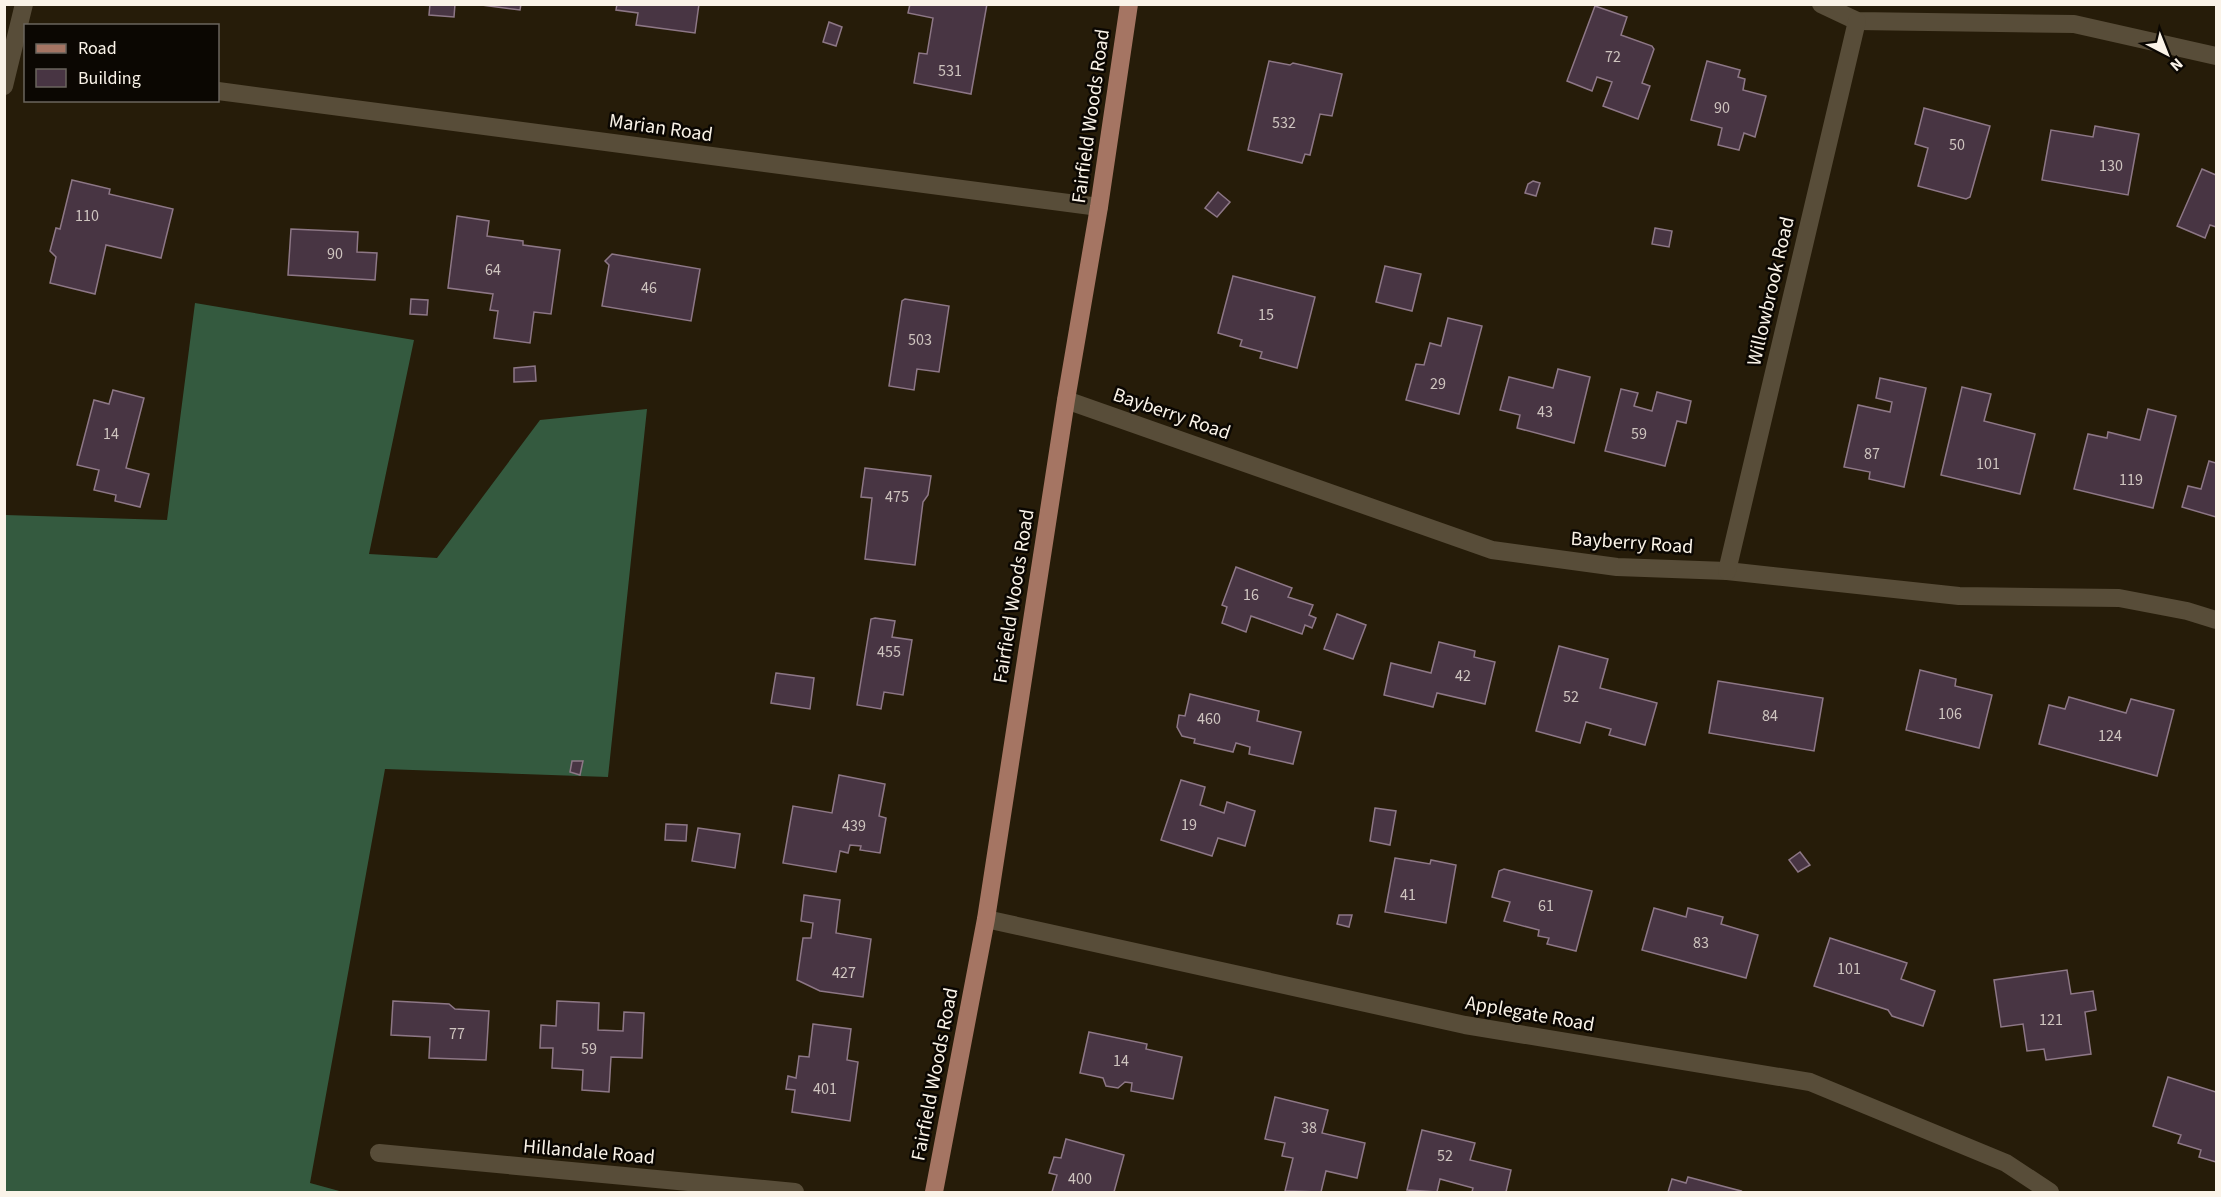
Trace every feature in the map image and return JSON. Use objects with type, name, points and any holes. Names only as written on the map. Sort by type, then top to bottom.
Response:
[{"type":"main road","name":"Fairfield Woods Road","points":[[934,1192],[986,919],[1129,4]]},
{"type":"street","points":[[4,86],[18,64],[24,4]]},
{"type":"street","points":[[1821,4],[1857,21],[2074,24],[2217,56]]},
{"type":"street","name":"Willowbrook Road","points":[[1727,571],[1857,21]]},
{"type":"street","name":"Marian Road","points":[[219,91],[1099,207]]},
{"type":"street","name":"Bayberry Road","points":[[1066,400],[1492,550],[1617,567],[1727,571],[1959,596],[2119,598],[2187,611],[2217,620]]},
{"type":"street","name":"Applegate Road","points":[[986,919],[1465,1025],[1810,1082],[2006,1163],[2050,1192]]},
{"type":"street","name":"Hillandale Road","points":[[379,1153],[795,1192]]},
{"type":"green space","points":[[195,303],[414,340],[369,554],[437,558],[540,420],[647,409],[608,777],[385,769],[310,1183],[343,1192],[5,1192],[5,515],[167,520]]},
{"type":"building","points":[[430,4],[455,4],[454,17],[429,15]]},
{"type":"building","points":[[474,4],[521,4],[520,10]]},
{"type":"building","points":[[617,4],[699,4],[695,33],[636,25],[638,13],[616,10]]},
{"type":"building","points":[[910,4],[987,4],[971,94],[914,83],[919,53],[927,54],[933,18],[908,13]]},
{"type":"building","points":[[1595,6],[1627,17],[1621,35],[1652,46],[1654,49],[1642,83],[1650,86],[1638,119],[1603,106],[1612,82],[1597,77],[1592,91],[1567,81]]},
{"type":"building","points":[[829,22],[842,27],[836,46],[823,42]]},
{"type":"building","points":[[1269,61],[1290,65],[1293,63],[1342,74],[1332,116],[1320,114],[1310,155],[1305,154],[1302,163],[1248,150]]},
{"type":"building","points":[[1707,61],[1740,70],[1738,77],[1745,79],[1743,90],[1766,96],[1755,137],[1744,133],[1739,150],[1718,145],[1722,128],[1691,120]]},
{"type":"building","points":[[1924,108],[1990,126],[1970,197],[1966,199],[1918,186],[1928,148],[1915,144]]},
{"type":"building","points":[[2095,126],[2139,134],[2128,195],[2042,180],[2051,130],[2093,137]]},
{"type":"building","points":[[2202,169],[2216,175],[2216,227],[2210,225],[2205,238],[2177,226]]},
{"type":"building","points":[[72,180],[110,189],[109,194],[173,209],[161,258],[106,245],[95,294],[50,283],[56,257],[50,251],[56,228],[60,229]]},
{"type":"building","points":[[1533,181],[1540,183],[1536,196],[1525,193],[1528,184]]},
{"type":"building","points":[[1218,192],[1230,202],[1217,217],[1205,208]]},
{"type":"building","points":[[457,216],[489,221],[487,236],[523,241],[523,245],[560,250],[551,314],[534,312],[530,343],[494,338],[498,311],[490,310],[493,294],[448,288]]},
{"type":"building","points":[[1655,228],[1672,231],[1669,247],[1652,244]]},
{"type":"building","points":[[291,229],[358,232],[357,252],[377,253],[375,280],[288,275]]},
{"type":"building","points":[[612,254],[700,269],[691,321],[602,306],[609,265],[605,261]]},
{"type":"building","points":[[1385,266],[1421,274],[1412,311],[1376,302]]},
{"type":"building","points":[[1233,276],[1315,297],[1297,368],[1260,358],[1262,352],[1240,346],[1242,340],[1218,333]]},
{"type":"building","points":[[411,299],[428,300],[427,315],[410,314]]},
{"type":"building","points":[[905,299],[949,306],[939,372],[917,369],[914,390],[889,386],[902,301]]},
{"type":"building","points":[[1448,318],[1482,326],[1459,414],[1406,400],[1416,364],[1424,365],[1430,343],[1441,346]]},
{"type":"building","points":[[535,366],[536,381],[514,382],[514,368]]},
{"type":"building","points":[[1558,369],[1590,377],[1574,443],[1517,428],[1520,415],[1500,410],[1509,377],[1553,388]]},
{"type":"building","points":[[1880,378],[1926,388],[1904,487],[1869,479],[1870,472],[1844,467],[1858,405],[1890,412],[1892,402],[1876,398]]},
{"type":"building","points":[[1962,387],[1991,394],[1984,421],[2035,434],[2020,494],[1941,475]]},
{"type":"building","points":[[1621,389],[1638,393],[1634,406],[1652,411],[1657,392],[1691,401],[1686,423],[1677,421],[1665,466],[1605,451]]},
{"type":"building","points":[[113,390],[144,398],[126,468],[149,474],[140,507],[115,501],[116,495],[94,490],[99,470],[77,465],[94,400],[109,404]]},
{"type":"building","points":[[2148,409],[2176,416],[2153,508],[2074,489],[2088,434],[2107,438],[2108,432],[2140,440]]},
{"type":"building","points":[[2209,461],[2216,463],[2216,517],[2182,507],[2188,486],[2201,489]]},
{"type":"building","points":[[865,468],[931,476],[928,495],[923,502],[915,565],[865,559],[872,498],[861,497]]},
{"type":"building","points":[[1236,567],[1292,588],[1288,597],[1313,605],[1309,615],[1316,618],[1312,628],[1305,625],[1302,634],[1251,616],[1246,632],[1222,623],[1227,607],[1222,605]]},
{"type":"building","points":[[1337,614],[1366,625],[1353,659],[1324,649]]},
{"type":"building","points":[[871,619],[895,621],[892,637],[912,640],[903,695],[884,692],[881,709],[857,705]]},
{"type":"building","points":[[1439,642],[1475,651],[1474,657],[1495,662],[1485,704],[1437,693],[1433,707],[1384,695],[1391,663],[1431,673]]},
{"type":"building","points":[[1559,646],[1608,659],[1600,688],[1657,703],[1645,745],[1609,735],[1611,729],[1586,722],[1580,743],[1536,731]]},
{"type":"building","points":[[1920,670],[1956,679],[1955,686],[1992,695],[1979,748],[1906,730]]},
{"type":"building","points":[[776,673],[814,678],[810,709],[771,703]]},
{"type":"building","points":[[1718,681],[1823,698],[1814,751],[1709,733]]},
{"type":"building","points":[[1190,694],[1259,711],[1257,721],[1301,732],[1293,764],[1249,754],[1250,747],[1236,743],[1233,752],[1194,743],[1195,739],[1182,736],[1177,727],[1179,715],[1185,716]]},
{"type":"building","points":[[2069,697],[2126,713],[2131,699],[2174,710],[2157,776],[2039,744],[2049,705],[2065,709]]},
{"type":"building","points":[[572,761],[583,761],[580,775],[570,772]]},
{"type":"building","points":[[839,775],[885,784],[879,816],[886,818],[880,853],[860,850],[861,846],[850,845],[848,853],[840,851],[836,872],[783,863],[793,806],[832,813]]},
{"type":"building","points":[[1181,780],[1205,787],[1200,805],[1224,813],[1227,802],[1255,811],[1245,846],[1218,838],[1212,856],[1161,840]]},
{"type":"building","points":[[1375,808],[1396,811],[1390,845],[1370,841]]},
{"type":"building","points":[[666,824],[687,825],[686,841],[665,840]]},
{"type":"building","points":[[698,828],[740,834],[735,868],[692,861]]},
{"type":"building","points":[[1800,852],[1810,865],[1798,872],[1789,860]]},
{"type":"building","points":[[1395,858],[1430,864],[1431,860],[1456,865],[1446,923],[1385,912]]},
{"type":"building","points":[[1504,869],[1592,891],[1576,951],[1547,944],[1549,938],[1538,936],[1539,930],[1504,921],[1510,902],[1492,897],[1499,871]]},
{"type":"building","points":[[804,895],[840,900],[836,933],[871,939],[863,997],[820,991],[797,980],[803,938],[811,938],[813,923],[801,921]]},
{"type":"building","points":[[1654,908],[1686,917],[1688,908],[1723,917],[1721,924],[1758,935],[1746,978],[1642,950]]},
{"type":"building","points":[[1339,915],[1352,915],[1349,927],[1337,924]]},
{"type":"building","points":[[1830,938],[1907,963],[1901,979],[1935,991],[1923,1026],[1892,1016],[1888,1010],[1814,986]]},
{"type":"building","points":[[2067,970],[2071,994],[2093,991],[2096,1010],[2085,1012],[2091,1054],[2046,1060],[2044,1049],[2027,1051],[2023,1024],[2001,1027],[1994,980]]},
{"type":"building","points":[[393,1001],[449,1004],[455,1009],[489,1011],[486,1060],[429,1058],[430,1037],[391,1035]]},
{"type":"building","points":[[557,1001],[599,1003],[598,1030],[623,1031],[624,1012],[644,1013],[642,1058],[611,1057],[609,1092],[582,1090],[583,1070],[552,1068],[553,1048],[540,1048],[541,1025],[556,1026]]},
{"type":"building","points":[[813,1024],[851,1029],[847,1060],[858,1062],[850,1121],[792,1112],[795,1090],[786,1089],[788,1076],[796,1078],[799,1056],[809,1057]]},
{"type":"building","points":[[1089,1032],[1147,1044],[1146,1049],[1182,1057],[1173,1099],[1131,1091],[1132,1083],[1125,1082],[1118,1088],[1106,1086],[1103,1078],[1080,1073]]},
{"type":"building","points":[[2168,1077],[2216,1092],[2216,1162],[2199,1157],[2201,1150],[2178,1143],[2181,1135],[2153,1126]]},
{"type":"building","points":[[1275,1097],[1328,1110],[1322,1133],[1365,1143],[1357,1178],[1326,1171],[1321,1192],[1285,1191],[1293,1158],[1282,1156],[1285,1143],[1265,1139]]},
{"type":"building","points":[[1422,1130],[1475,1143],[1470,1160],[1511,1170],[1506,1192],[1472,1192],[1473,1188],[1440,1179],[1437,1192],[1407,1190]]},
{"type":"building","points":[[1066,1139],[1124,1155],[1114,1192],[1052,1192],[1057,1175],[1049,1173],[1054,1157],[1061,1158]]},
{"type":"building","points":[[1688,1177],[1741,1191],[1668,1192],[1672,1179],[1686,1183]]}]
